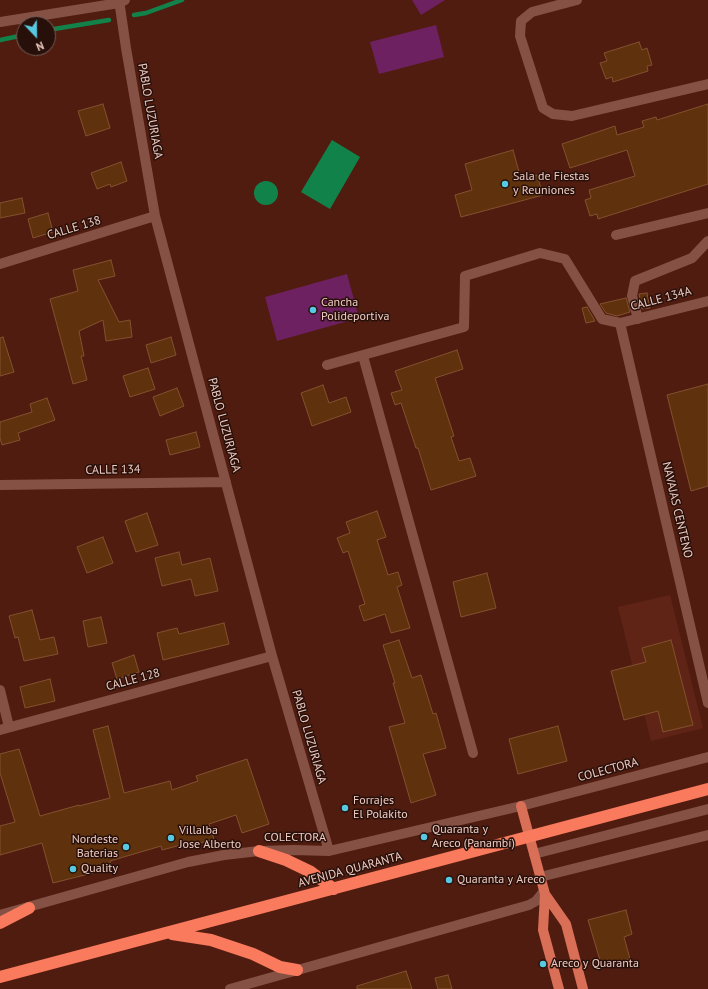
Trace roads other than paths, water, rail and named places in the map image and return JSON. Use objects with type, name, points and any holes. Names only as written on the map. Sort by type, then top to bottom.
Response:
[{"type":"highway","name":"AVENIDA QUARANTA","points":[[0,977],[708,789]]},
{"type":"highway","points":[[259,851],[286,860],[311,872],[334,889]]},
{"type":"highway","points":[[0,923],[29,908]]},
{"type":"highway","points":[[166,934],[211,940],[252,954],[280,967],[297,970]]},
{"type":"main road","points":[[521,806],[544,892],[543,930],[558,989]]},
{"type":"main road","points":[[544,892],[566,924],[583,989]]},
{"type":"street","points":[[577,0],[532,12],[521,21],[520,36],[543,108],[553,114],[572,116],[708,84]]},
{"type":"street","points":[[0,22],[121,1]]},
{"type":"street","name":"PABLO LUZURIAGA","points":[[121,1],[155,216],[272,656],[329,851]]},
{"type":"street","points":[[616,235],[708,213]]},
{"type":"street","name":"CALLE 138","points":[[0,264],[155,216]]},
{"type":"street","points":[[638,319],[632,296],[635,281],[692,258],[708,241]]},
{"type":"street","points":[[327,365],[464,327],[465,276],[540,253],[565,259],[602,319],[620,323]]},
{"type":"street","name":"CALLE 134A","points":[[620,323],[708,301]]},
{"type":"street","name":"NAVAJAS CENTENO","points":[[620,323],[708,703]]},
{"type":"street","points":[[363,356],[473,753]]},
{"type":"street","name":"CALLE 134","points":[[0,485],[226,482]]},
{"type":"street","name":"CALLE 128","points":[[5,728],[272,656]]},
{"type":"street","points":[[0,690],[5,728]]},
{"type":"street","name":"COLECTORA","points":[[0,915],[188,862],[224,855],[259,851],[329,851],[521,806],[708,757]]},
{"type":"street","points":[[534,854],[708,809]]},
{"type":"street","points":[[540,877],[708,834]]},
{"type":"street","points":[[230,989],[529,905],[536,901],[544,892]]},
{"type":"waterway","points":[[134,15],[146,13],[182,0]]},
{"type":"waterway","points":[[56,29],[109,20]]},
{"type":"waterway","points":[[0,40],[16,37]]},
{"type":"place","name":"Sala de Fiestas y Reuniones","points":[[505,184]]},
{"type":"place","name":"Cancha Polideportiva","points":[[313,310]]},
{"type":"place","name":"Forrajes El Polakito","points":[[345,808]]},
{"type":"place","name":"Quaranta y Areco (Panambí)","points":[[424,837]]},
{"type":"place","name":"Villalba Jose Alberto","points":[[171,838]]},
{"type":"place","name":"Nordeste Baterias","points":[[126,847]]},
{"type":"place","name":"Quality","points":[[73,869]]},
{"type":"place","name":"Quaranta y Areco","points":[[449,880]]},
{"type":"place","name":"Areco y Quaranta","points":[[543,964]]}]
